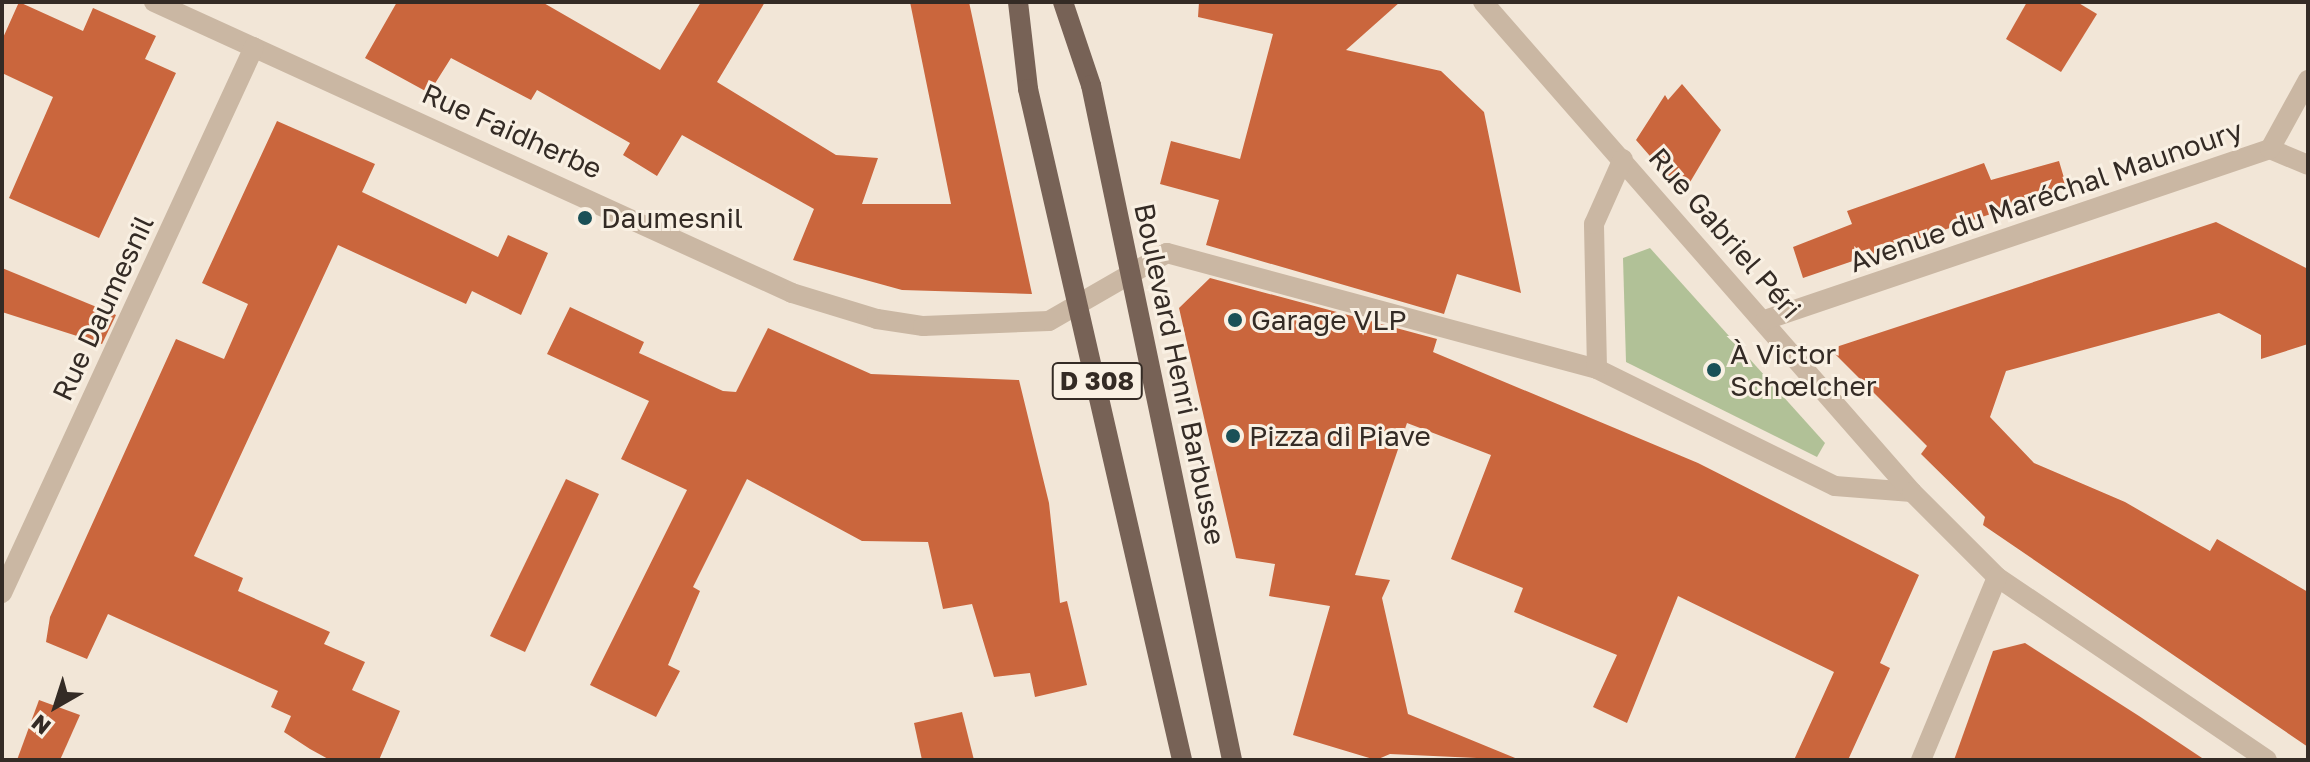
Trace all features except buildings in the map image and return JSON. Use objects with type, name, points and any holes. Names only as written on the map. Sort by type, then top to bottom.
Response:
[{"type":"main road","name":"D 308","points":[[1018,2],[1028,89],[1082,307],[1182,760]]},
{"type":"main road","name":"Boulevard Henri Barbusse","points":[[1063,2],[1091,85],[1232,760]]},
{"type":"street","name":"Rue Faidherbe","points":[[154,2],[792,293],[923,326],[1049,321],[1082,307],[1130,273],[1167,253],[1597,369],[1835,486],[1912,492]]},
{"type":"street","name":"Rue Gabriel Péri","points":[[1483,2],[1765,320],[1912,492],[1997,577],[2267,760]]},
{"type":"street","name":"Rue Daumesnil","points":[[2,593],[254,47]]},
{"type":"street","name":"Avenue du Maréchal Maunoury","points":[[1765,320],[2270,149],[2308,80]]},
{"type":"street","points":[[2270,149],[2308,165]]},
{"type":"street","points":[[1597,369],[1594,224],[1623,159]]},
{"type":"street","points":[[1921,760],[1997,577]]},
{"type":"green space","points":[[1650,248],[1825,443],[1817,457],[1626,362],[1623,258]]},
{"type":"place","name":"Daumesnil","points":[[585,218]]},
{"type":"place","name":"Garage VLP","points":[[1235,320]]},
{"type":"place","name":"À Victor Schœlcher","points":[[1714,370]]},
{"type":"place","name":"Pizza di Piave","points":[[1233,436]]}]
